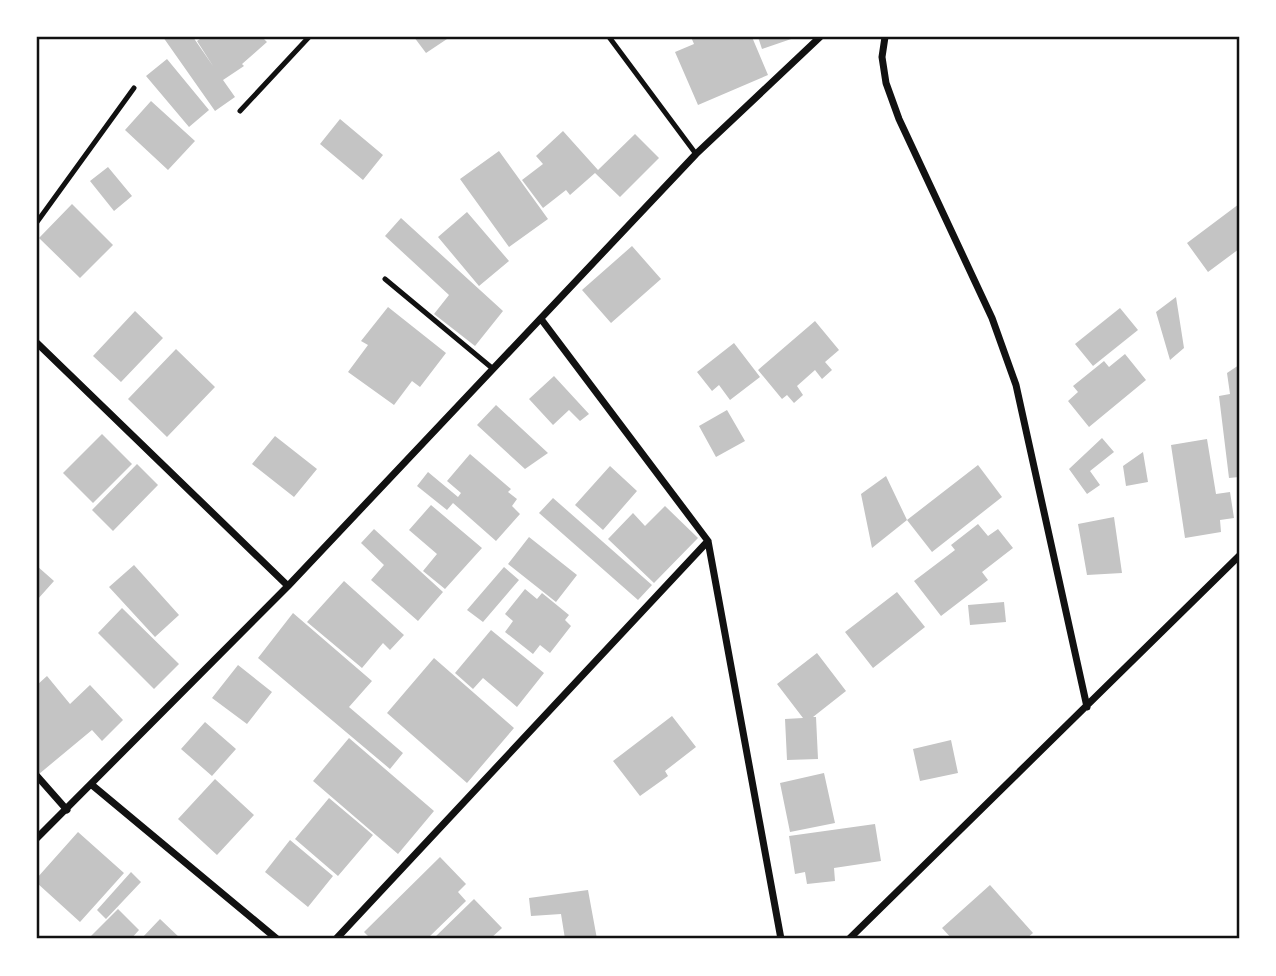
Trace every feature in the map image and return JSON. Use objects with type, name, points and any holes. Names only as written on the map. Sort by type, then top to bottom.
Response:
[{"type":"street","points":[[37,838],[288,586],[696,154],[820,37]]},
{"type":"street","points":[[885,37],[882,57],[886,83],[899,119],[992,318],[1016,385],[1087,707]]},
{"type":"street","points":[[541,319],[708,541],[781,939]]},
{"type":"street","points":[[37,344],[288,586]]},
{"type":"street","points":[[336,939],[708,541]]},
{"type":"street","points":[[849,939],[1239,556]]},
{"type":"street","points":[[37,776],[67,810]]},
{"type":"street","points":[[92,785],[277,939]]},
{"type":"lane","points":[[240,111],[309,37]]},
{"type":"lane","points":[[610,37],[696,154]]},
{"type":"lane","points":[[37,222],[134,88]]},
{"type":"lane","points":[[385,279],[492,368]]},
{"type":"building","points":[[163,37],[193,37],[213,66],[197,41],[203,37],[262,37],[267,42],[242,64],[244,66],[223,80],[235,97],[215,111]]},
{"type":"building","points":[[414,37],[450,37],[426,53]]},
{"type":"building","points":[[691,37],[752,37],[768,75],[698,105],[675,52],[694,44]]},
{"type":"building","points":[[758,37],[797,37],[762,49]]},
{"type":"building","points":[[167,59],[209,110],[189,127],[146,76]]},
{"type":"building","points":[[151,101],[195,141],[168,170],[125,130]]},
{"type":"building","points":[[340,119],[383,155],[363,180],[320,144]]},
{"type":"building","points":[[563,131],[598,170],[635,134],[659,158],[620,197],[595,173],[570,195],[566,190],[543,208],[522,180],[543,164],[536,156]]},
{"type":"building","points":[[499,151],[548,219],[509,247],[460,179]]},
{"type":"building","points":[[108,167],[132,196],[114,211],[90,181]]},
{"type":"building","points":[[72,204],[113,245],[80,278],[39,238]]},
{"type":"building","points":[[1239,204],[1239,249],[1208,272],[1187,243]]},
{"type":"building","points":[[467,212],[509,261],[479,286],[438,237]]},
{"type":"building","points":[[401,218],[503,311],[475,346],[434,314],[449,295],[385,236]]},
{"type":"building","points":[[632,246],[661,279],[611,323],[582,290]]},
{"type":"building","points":[[1176,297],[1184,348],[1170,360],[1156,312]]},
{"type":"building","points":[[388,307],[446,353],[420,387],[412,381],[394,405],[348,372],[368,345],[361,341]]},
{"type":"building","points":[[1120,308],[1138,330],[1093,366],[1075,344]]},
{"type":"building","points":[[135,311],[163,338],[121,382],[93,356]]},
{"type":"building","points":[[815,321],[839,350],[825,362],[832,370],[822,379],[815,370],[797,386],[803,395],[794,403],[787,395],[782,399],[758,370]]},
{"type":"building","points":[[734,343],[760,377],[730,400],[719,385],[712,391],[697,372]]},
{"type":"building","points":[[176,349],[215,387],[167,437],[128,399]]},
{"type":"building","points":[[1125,354],[1146,380],[1089,427],[1068,401],[1078,392],[1073,386],[1104,361],[1109,367]]},
{"type":"building","points":[[1239,365],[1239,477],[1229,478],[1219,396],[1230,394],[1227,373]]},
{"type":"building","points":[[554,376],[589,414],[580,421],[569,410],[553,425],[529,399]]},
{"type":"building","points":[[496,405],[548,453],[525,469],[477,425]]},
{"type":"building","points":[[727,410],[745,441],[716,457],[699,426]]},
{"type":"building","points":[[102,434],[132,464],[93,503],[63,473]]},
{"type":"building","points":[[275,436],[317,469],[294,497],[252,464]]},
{"type":"building","points":[[1102,438],[1114,452],[1090,471],[1100,485],[1087,494],[1069,469]]},
{"type":"building","points":[[1207,439],[1216,494],[1230,492],[1234,518],[1220,520],[1221,532],[1185,538],[1171,445]]},
{"type":"building","points":[[1143,452],[1148,482],[1126,486],[1123,466]]},
{"type":"building","points":[[470,454],[511,489],[508,492],[517,499],[512,506],[520,514],[496,541],[453,503],[447,510],[417,486],[428,472],[458,497],[461,493],[447,481]]},
{"type":"building","points":[[137,464],[158,485],[113,531],[92,510]]},
{"type":"building","points":[[978,465],[1002,497],[932,552],[907,520]]},
{"type":"building","points":[[610,466],[637,491],[603,530],[575,505]]},
{"type":"building","points":[[886,476],[907,520],[872,548],[861,494]]},
{"type":"building","points":[[553,498],[652,585],[638,600],[539,513]]},
{"type":"building","points":[[431,505],[482,548],[445,589],[423,571],[437,554],[409,530]]},
{"type":"building","points":[[665,506],[698,538],[654,583],[608,539],[633,513],[645,526]]},
{"type":"building","points":[[1114,517],[1122,573],[1087,575],[1078,524]]},
{"type":"building","points":[[978,524],[988,536],[998,529],[1013,548],[982,572],[988,580],[941,616],[914,581],[955,550],[951,545]]},
{"type":"building","points":[[374,529],[443,592],[418,621],[371,580],[384,565],[361,543]]},
{"type":"building","points":[[529,537],[577,575],[556,602],[508,564]]},
{"type":"building","points":[[134,565],[179,615],[155,637],[109,587]]},
{"type":"building","points":[[37,566],[54,581],[37,600]]},
{"type":"building","points":[[504,567],[519,580],[483,622],[467,610]]},
{"type":"building","points":[[344,581],[404,635],[390,650],[383,643],[362,668],[307,622]]},
{"type":"building","points":[[525,589],[537,599],[542,593],[569,615],[565,620],[571,626],[550,653],[540,645],[533,654],[505,632],[513,621],[505,614]]},
{"type":"building","points":[[897,592],[925,627],[873,668],[845,632]]},
{"type":"building","points":[[1004,602],[1006,622],[970,625],[968,605]]},
{"type":"building","points":[[122,608],[179,664],[154,689],[98,633]]},
{"type":"building","points":[[293,613],[372,681],[349,707],[403,753],[390,769],[258,658]]},
{"type":"building","points":[[491,630],[544,673],[517,707],[483,678],[473,689],[455,673]]},
{"type":"building","points":[[817,653],[846,691],[813,717],[816,717],[818,759],[787,760],[785,719],[803,718],[777,684]]},
{"type":"building","points":[[434,658],[514,728],[467,783],[387,713]]},
{"type":"building","points":[[238,665],[272,692],[247,724],[212,698]]},
{"type":"building","points":[[47,676],[70,704],[90,685],[123,720],[102,741],[92,730],[39,774],[37,685]]},
{"type":"building","points":[[672,716],[696,747],[665,771],[668,776],[640,796],[613,761]]},
{"type":"building","points":[[205,722],[236,749],[212,776],[181,749]]},
{"type":"building","points":[[349,738],[434,811],[398,854],[313,781]]},
{"type":"building","points":[[951,740],[958,773],[920,781],[913,749]]},
{"type":"building","points":[[824,773],[835,823],[790,832],[780,783]]},
{"type":"building","points":[[215,779],[254,815],[217,855],[178,819]]},
{"type":"building","points":[[329,798],[373,835],[338,876],[295,839]]},
{"type":"building","points":[[875,824],[881,861],[834,868],[835,881],[807,884],[805,872],[795,874],[789,836]]},
{"type":"building","points":[[78,832],[124,873],[80,922],[37,883],[37,878]]},
{"type":"building","points":[[290,840],[333,876],[308,907],[265,872]]},
{"type":"building","points":[[440,857],[466,884],[458,892],[466,901],[427,939],[371,939],[364,932]]},
{"type":"building","points":[[131,872],[141,882],[106,919],[97,910]]},
{"type":"building","points":[[990,885],[1033,933],[1026,939],[952,939],[942,928]]},
{"type":"building","points":[[588,890],[597,939],[565,939],[561,914],[531,916],[529,898]]},
{"type":"building","points":[[474,899],[502,928],[490,939],[433,939]]},
{"type":"building","points":[[118,909],[139,930],[131,939],[88,939]]},
{"type":"building","points":[[160,919],[181,939],[141,939]]}]
